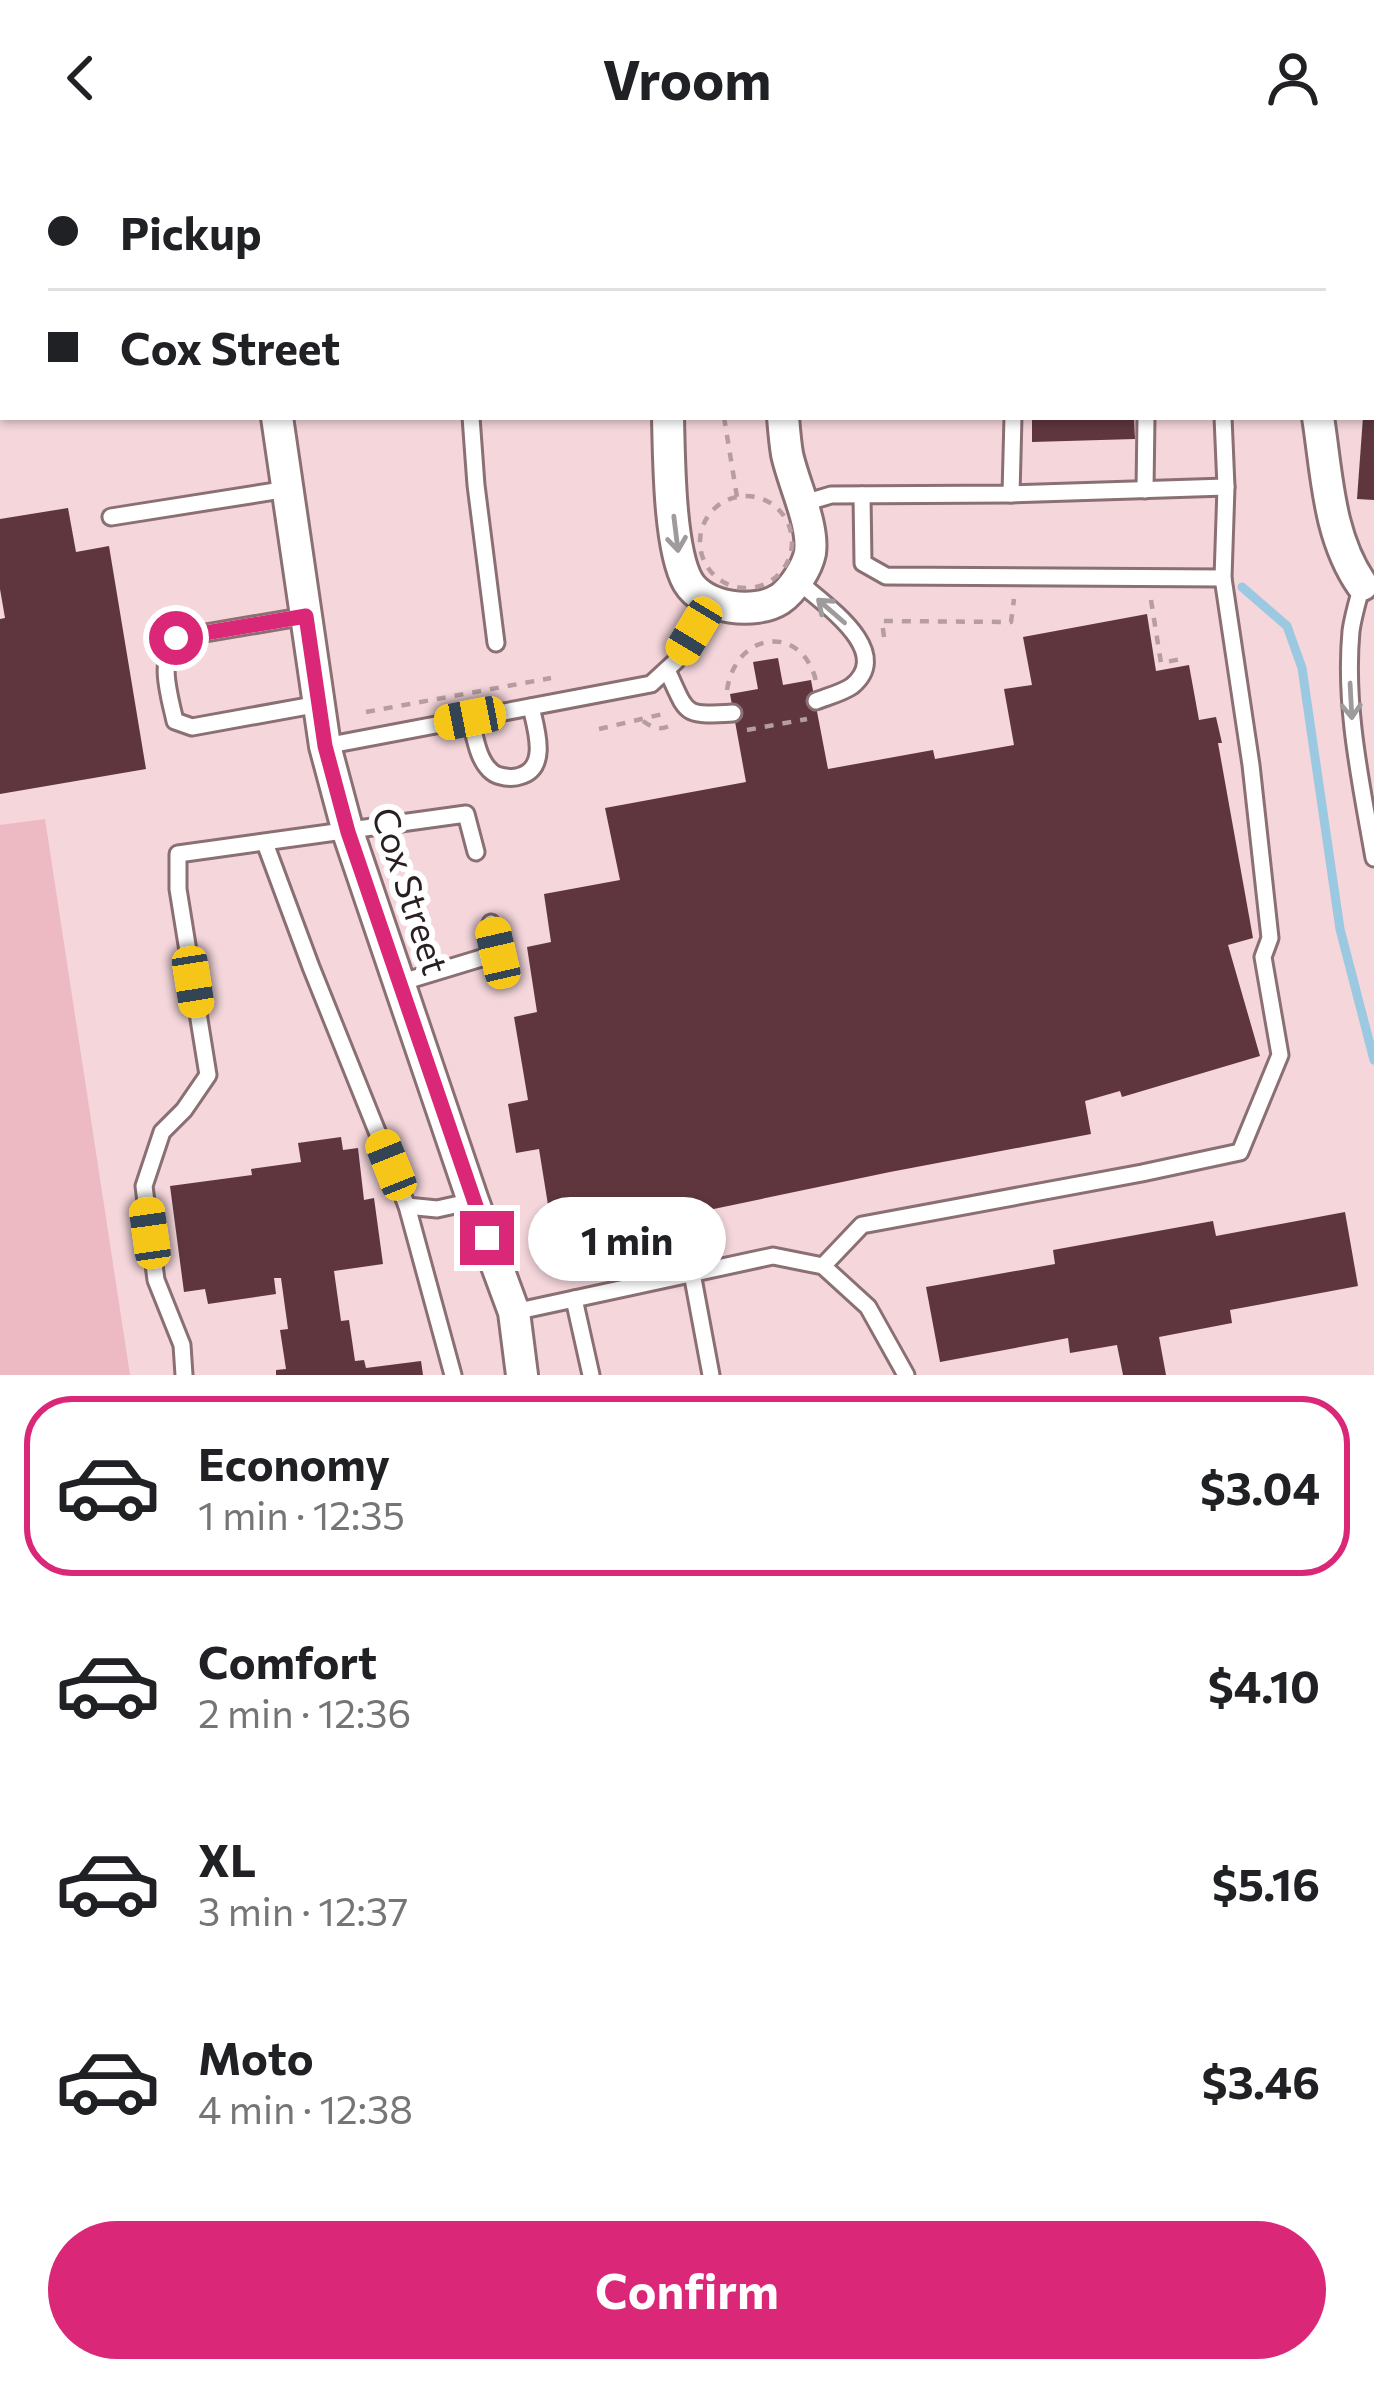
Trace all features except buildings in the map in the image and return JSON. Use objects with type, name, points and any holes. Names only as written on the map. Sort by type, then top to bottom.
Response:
[{"type":"street","name":"Cox Street","points":[[278,420],[325,746],[348,832],[514,1312],[522,1375]]},
{"type":"street","points":[[668,420],[679,556],[689,585],[711,601],[753,608],[781,598],[810,552],[783,420]]},
{"type":"street","points":[[1318,420],[1334,524],[1347,563],[1368,587]]},
{"type":"lane","points":[[471,420],[496,643]]},
{"type":"lane","points":[[1011,494],[1012,420]]},
{"type":"lane","points":[[1144,490],[1146,420]]},
{"type":"lane","points":[[824,1266],[862,1225],[1240,1152],[1280,1055],[1263,957],[1270,938],[1223,578],[1223,420]]},
{"type":"lane","points":[[801,504],[831,495],[1226,487]]},
{"type":"lane","points":[[111,517],[288,489]]},
{"type":"lane","points":[[862,495],[863,563],[886,576],[1223,578]]},
{"type":"lane","points":[[796,580],[859,637],[865,655],[863,671],[851,686],[818,700]]},
{"type":"lane","points":[[1368,587],[1352,628],[1350,684],[1354,742],[1374,858]]},
{"type":"lane","points":[[325,746],[651,684],[676,661],[711,601]]},
{"type":"lane","points":[[306,616],[176,638],[167,650],[167,679],[175,721],[192,727],[319,704]]},
{"type":"lane","points":[[667,670],[684,707],[692,713],[731,713]]},
{"type":"lane","points":[[470,718],[481,757],[493,773],[521,776],[534,768],[538,755],[531,707]]},
{"type":"lane","points":[[184,1375],[182,1345],[156,1280],[143,1186],[162,1132],[208,1075],[178,889],[178,854],[466,814],[476,852]]},
{"type":"lane","points":[[265,843],[407,1206],[453,1375]]},
{"type":"lane","points":[[399,983],[498,953],[491,923]]},
{"type":"lane","points":[[407,1206],[437,1209],[473,1201]]},
{"type":"lane","points":[[514,1312],[772,1256],[824,1266],[868,1306],[906,1375]]},
{"type":"lane","points":[[692,1273],[711,1375]]},
{"type":"lane","points":[[574,1299],[590,1375]]},
{"type":"path","points":[[724,420],[737,496]]},
{"type":"path","points":[[737,496],[769,502],[789,525],[792,541],[782,571],[754,587],[740,588],[714,576],[700,550],[699,536],[712,510],[737,496]]},
{"type":"path","points":[[885,643],[882,621],[1011,622],[1014,595]]},
{"type":"path","points":[[1150,597],[1161,663],[1181,659]]},
{"type":"path","points":[[784,643],[806,656],[824,716],[732,733],[731,713],[726,694],[729,672],[752,646],[784,643]]},
{"type":"path","points":[[366,712],[551,678]]},
{"type":"path","points":[[598,729],[660,713],[678,722],[656,729],[643,721]]},
{"type":"shaded area","points":[[45,819],[130,1375],[0,1375],[0,825]]},
{"type":"waterway","points":[[1242,587],[1287,626],[1302,668],[1340,929],[1374,1060]]},
{"type":"route","points":[[176,638],[306,616],[325,746],[348,832],[487,1238]]}]
